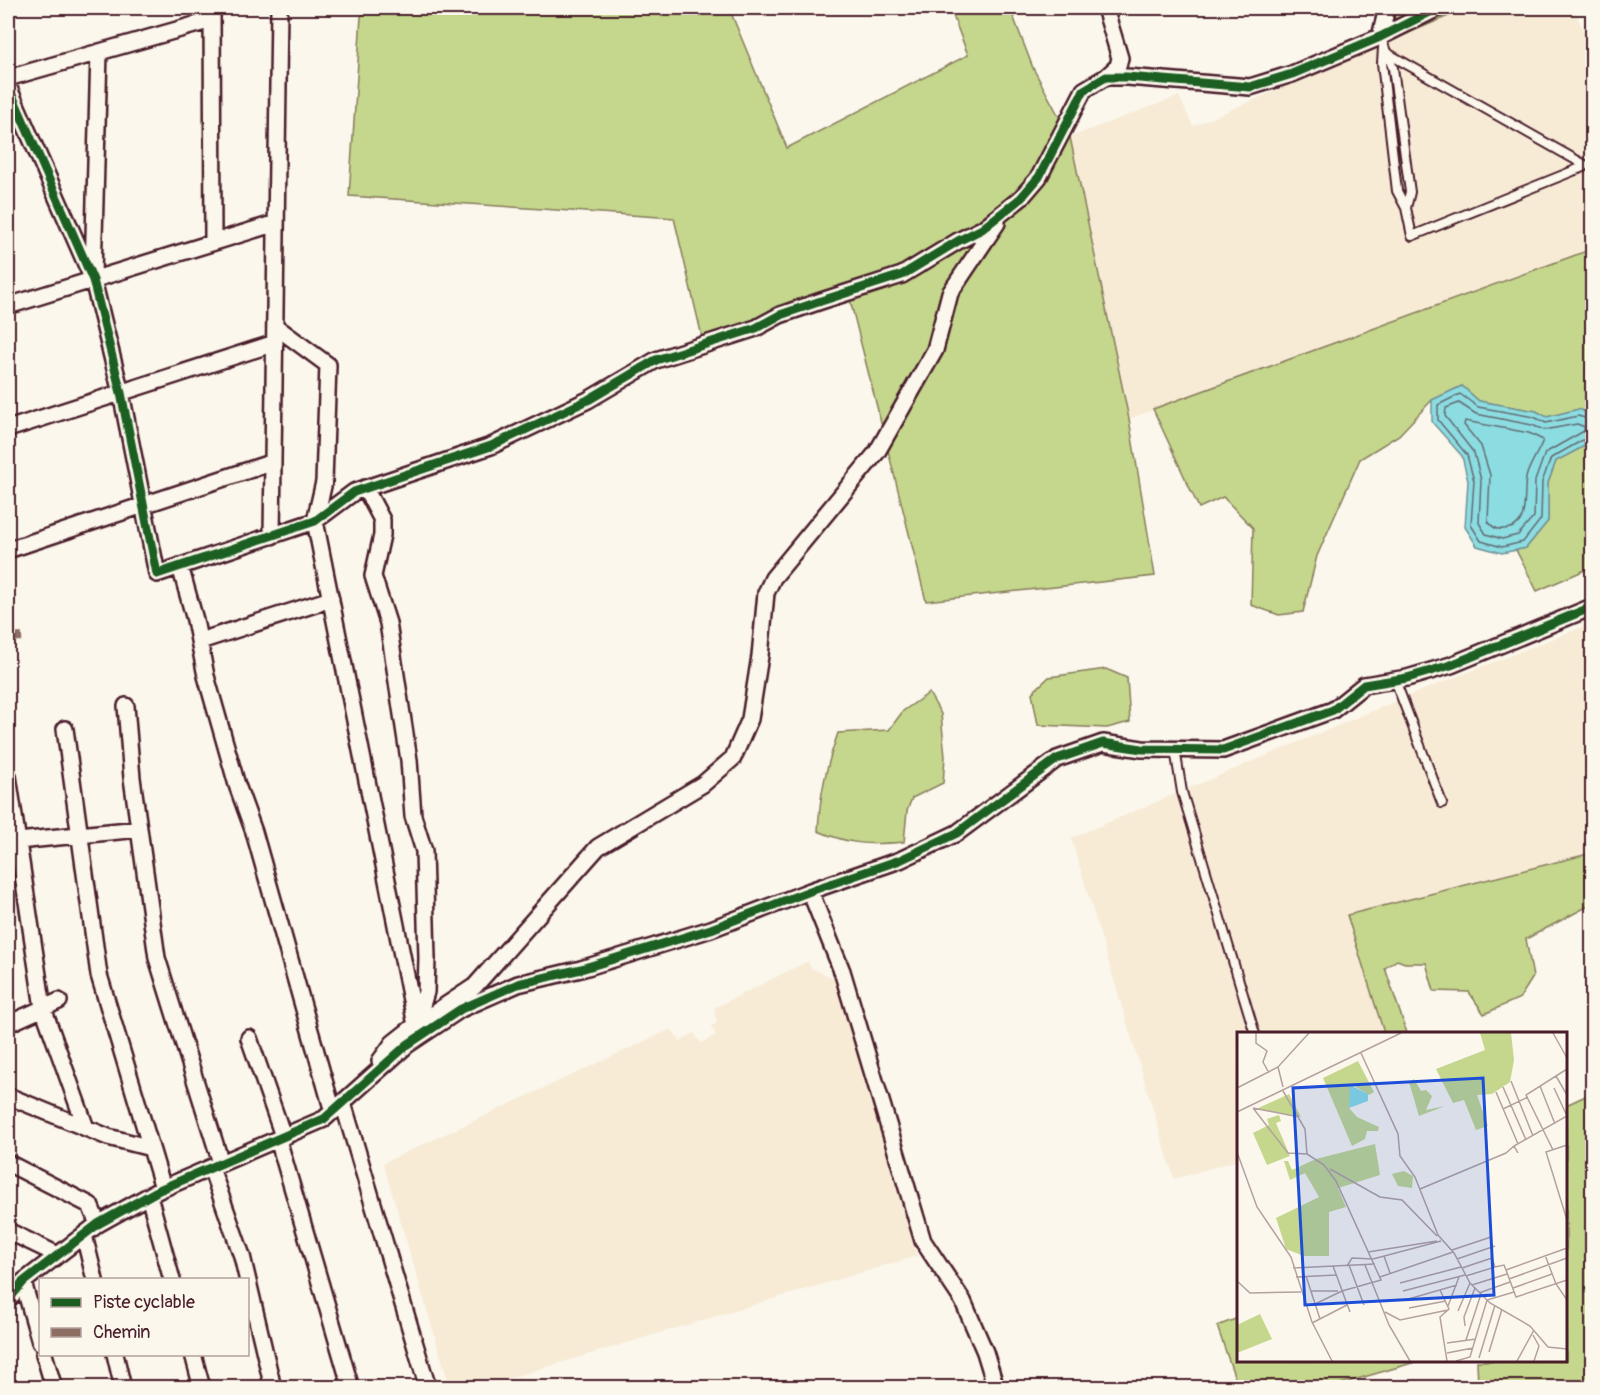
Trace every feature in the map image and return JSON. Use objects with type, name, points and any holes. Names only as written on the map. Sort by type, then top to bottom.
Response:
[{"type":"street","points":[[272,536],[279,8]]},
{"type":"street","points":[[8,86],[93,280],[121,393],[157,574],[315,521],[354,492],[491,446],[588,400],[656,360],[756,328],[780,315],[902,275],[982,229],[1021,198],[1039,177],[1084,90],[1106,77],[1118,66],[1120,58],[1105,8]]},
{"type":"street","points":[[1382,40],[1387,8]]},
{"type":"street","points":[[1106,77],[1250,87],[1292,74],[1382,40],[1438,8]]},
{"type":"street","points":[[8,78],[99,52],[212,14],[213,242]]},
{"type":"street","points":[[93,280],[99,52]]},
{"type":"street","points":[[358,1090],[393,1043],[475,986],[598,847],[703,784],[733,758],[750,719],[760,656],[766,593],[773,578],[878,452],[935,350],[950,293],[1004,212]]},
{"type":"street","points":[[8,306],[276,223]]},
{"type":"street","points":[[275,326],[328,365],[324,482],[315,521],[416,1025]]},
{"type":"street","points":[[8,429],[274,343]]},
{"type":"street","points":[[8,550],[273,462]]},
{"type":"street","points":[[365,488],[382,520],[382,535],[373,576],[388,623],[409,760],[413,816],[424,851],[426,992],[416,1025]]},
{"type":"street","points":[[180,566],[200,641],[206,676],[237,785],[254,832],[338,1108],[428,1388]]},
{"type":"street","points":[[200,641],[331,600]]},
{"type":"street","points":[[9,1297],[24,1282],[98,1224],[163,1188],[324,1119],[407,1045],[460,1009],[518,984],[581,969],[711,929],[900,860],[957,833],[1057,759],[1103,743],[1142,749],[1222,750],[1333,710],[1364,685],[1395,680],[1451,665],[1593,607]]},
{"type":"street","points":[[126,706],[132,778],[157,958],[247,1278]]},
{"type":"street","points":[[65,729],[99,975],[163,1188]]},
{"type":"street","points":[[8,776],[44,1008],[86,1128]]},
{"type":"street","points":[[18,841],[139,829]]},
{"type":"street","points":[[810,891],[842,971],[923,1241],[963,1301],[985,1352],[996,1388]]},
{"type":"street","points":[[8,1024],[59,1001]]},
{"type":"street","points":[[249,1038],[281,1138],[351,1388]]},
{"type":"street","points":[[8,1096],[108,1137],[151,1148]]},
{"type":"street","points":[[8,1163],[90,1205],[98,1224]]},
{"type":"street","points":[[149,1196],[171,1278]]},
{"type":"street","points":[[8,1231],[58,1255]]},
{"type":"street","points":[[84,1235],[95,1278]]},
{"type":"street","points":[[24,1282],[39,1338]]},
{"type":"street","points":[[249,1286],[273,1388]]},
{"type":"street","points":[[45,1356],[54,1388]]},
{"type":"street","points":[[115,1356],[123,1388]]},
{"type":"street","points":[[194,1356],[202,1388]]},
{"type":"lane","points":[[1382,40],[1382,63],[1397,191],[1406,208],[1412,236],[1583,168],[1585,165],[1387,53]]},
{"type":"lane","points":[[1382,40],[1393,68],[1410,192],[1406,208]]},
{"type":"lane","points":[[1395,680],[1442,803]]},
{"type":"lane","points":[[1175,749],[1182,792],[1254,1032]]},
{"type":"shaded area","points":[[1467,8],[1574,8],[1592,52],[1592,249],[1129,419],[1070,137],[1179,96],[1193,126]]},
{"type":"shaded area","points":[[1592,623],[1592,853],[1347,915],[1384,1032],[1237,1032],[1237,1160],[1174,1179],[1071,838],[1403,698]]},
{"type":"shaded area","points":[[808,961],[811,968],[836,979],[917,1256],[480,1387],[450,1387],[383,1163],[671,1029],[681,1041],[694,1033],[701,1043],[716,1035],[711,1026],[717,1023],[714,1008]]},
{"type":"green space","points":[[366,8],[729,8],[787,148],[968,55],[950,8],[1010,8],[1033,68],[1070,137],[1129,419],[1155,576],[926,601],[848,292],[704,345],[674,218],[349,196],[361,17]]},
{"type":"green space","points":[[1387,8],[1467,8],[1383,44]]},
{"type":"green space","points":[[1592,249],[1592,415],[1579,409],[1547,417],[1536,411],[1479,401],[1462,386],[1432,400],[1399,435],[1360,459],[1317,556],[1303,612],[1279,615],[1251,605],[1253,528],[1223,497],[1199,508],[1153,409]]},
{"type":"green space","points":[[1592,442],[1592,567],[1537,591],[1516,550],[1526,548],[1548,521],[1548,483],[1556,461]]},
{"type":"green space","points":[[1106,669],[1127,678],[1130,722],[1107,728],[1038,725],[1032,693],[1049,677]]},
{"type":"green space","points":[[929,693],[941,714],[945,757],[943,783],[912,798],[907,811],[904,842],[860,843],[818,831],[824,781],[838,733],[889,730],[903,711]]},
{"type":"green space","points":[[1592,853],[1592,904],[1526,939],[1533,977],[1520,998],[1484,1014],[1469,992],[1434,991],[1426,963],[1405,963],[1397,960],[1385,968],[1407,1032],[1384,1032],[1347,915]]},
{"type":"green space","points":[[1592,1093],[1592,1387],[1478,1387],[1477,1362],[1567,1362],[1567,1105]]},
{"type":"green space","points":[[1237,1318],[1237,1362],[1416,1362],[1330,1387],[1238,1387],[1217,1326]]},
{"type":"water","points":[[1462,386],[1479,401],[1536,411],[1547,417],[1579,409],[1592,415],[1592,442],[1556,461],[1548,483],[1548,521],[1526,548],[1502,553],[1477,546],[1465,527],[1468,481],[1462,456],[1432,422],[1432,400]]},
{"type":"marked path","points":[[8,638],[22,637]]},
{"type":"cycle path","points":[[8,86],[93,280],[121,393],[157,574],[315,521],[354,492],[491,446],[588,400],[656,360],[756,328],[780,315],[902,275],[982,229],[1021,198],[1039,177],[1084,90],[1106,77],[1250,87],[1292,74],[1380,37],[1438,8]]},
{"type":"cycle path","points":[[8,1300],[23,1282],[98,1224],[159,1190],[324,1119],[407,1045],[461,1009],[518,984],[581,969],[711,929],[900,860],[957,833],[1057,759],[1103,743],[1142,749],[1223,750],[1333,710],[1364,685],[1407,678],[1451,665],[1592,607]]}]
